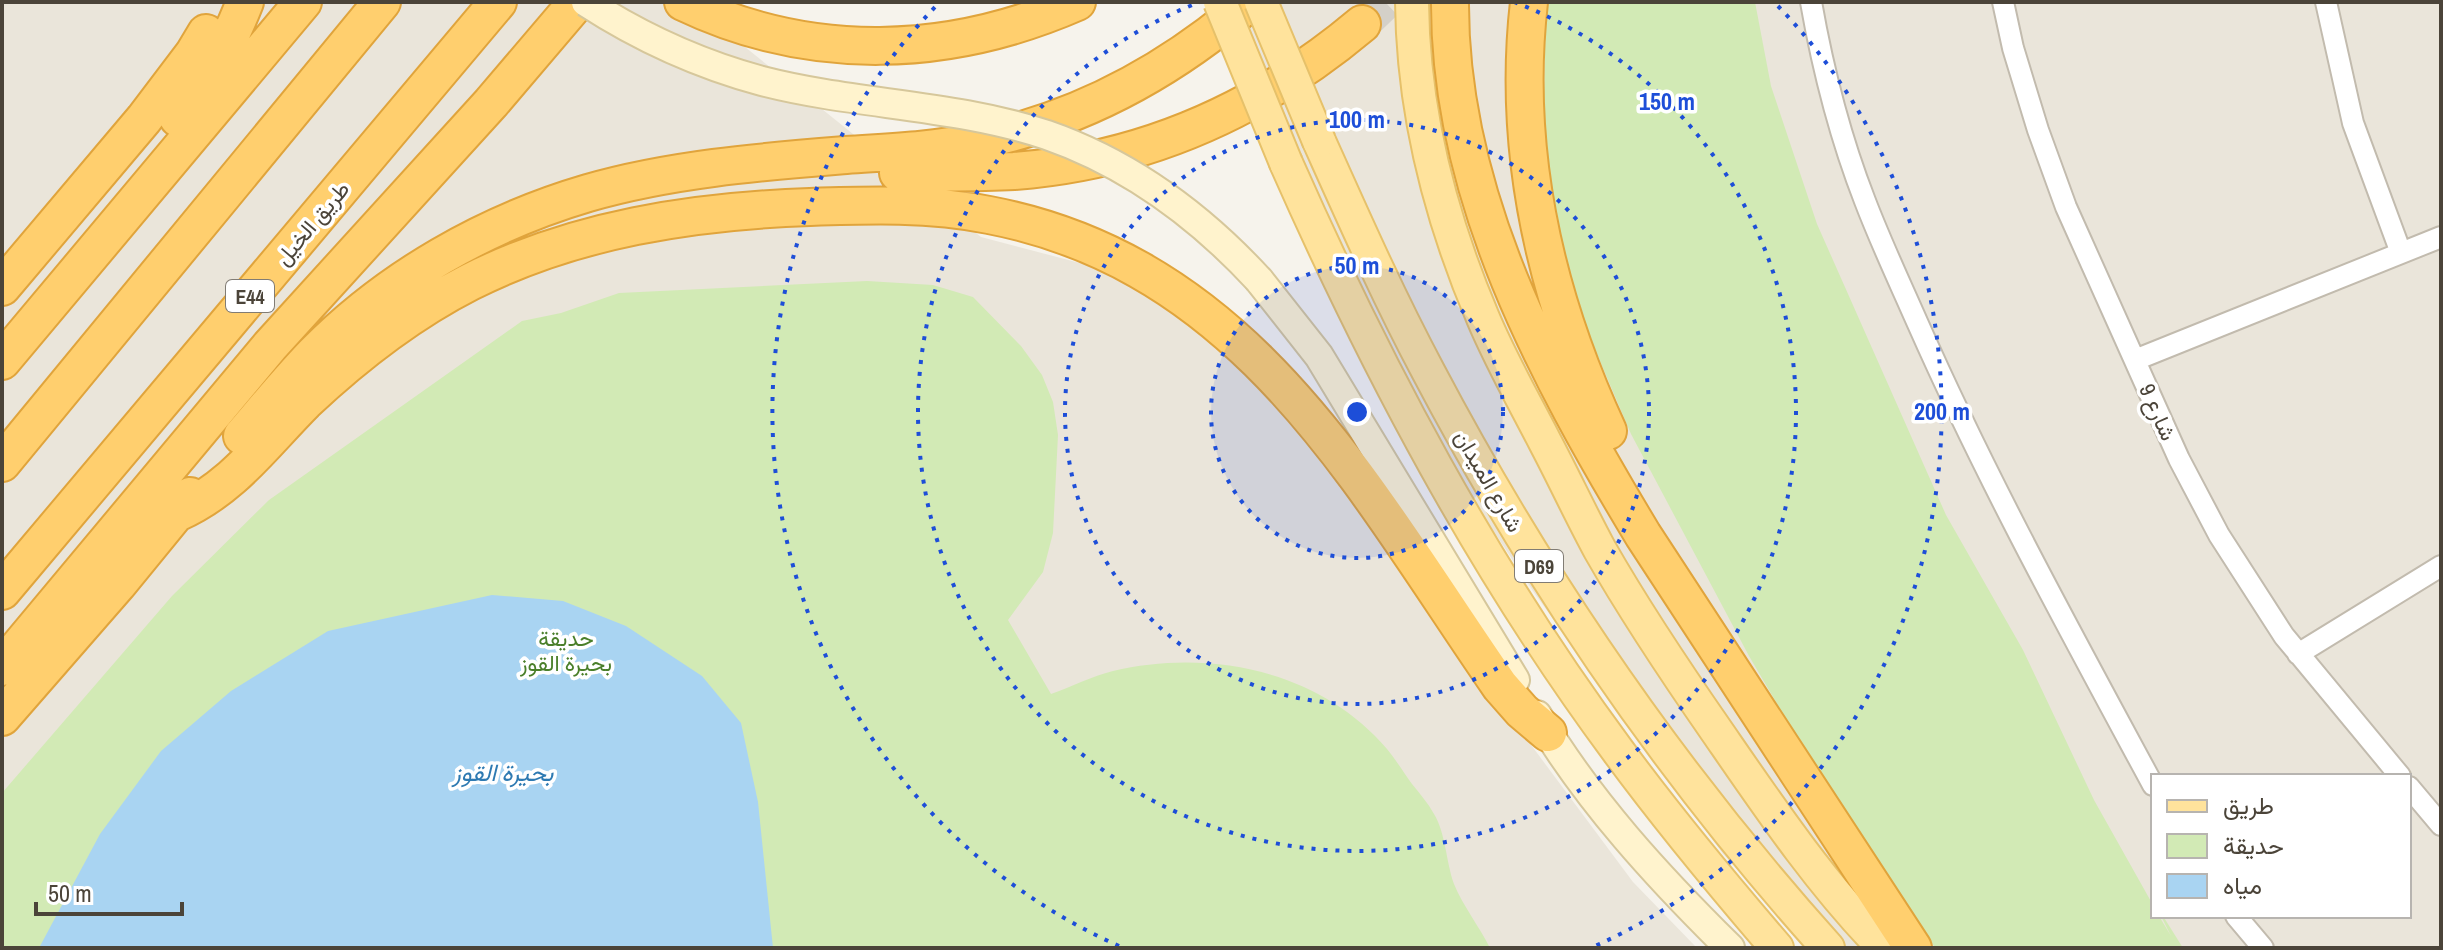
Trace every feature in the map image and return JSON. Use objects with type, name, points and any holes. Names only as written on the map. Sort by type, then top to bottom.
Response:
[{"type":"highway","points":[[2,287],[144,119],[194,53],[223,2]]},
{"type":"highway","points":[[2,329],[182,114],[223,48],[245,2]]},
{"type":"highway","points":[[2,361],[303,2]]},
{"type":"highway","points":[[2,463],[382,2]]},
{"type":"highway","name":"طريق الخيل","points":[[2,591],[498,2]]},
{"type":"highway","points":[[2,667],[270,346],[491,103],[577,2]]},
{"type":"highway","points":[[683,2],[725,20],[795,39],[844,45],[905,46],[941,43],[1012,27],[1077,2]]},
{"type":"highway","points":[[2,717],[315,353],[403,280],[472,239],[510,221],[589,193],[672,175],[791,160],[931,149],[1009,134],[1084,109],[1131,86],[1188,52],[1250,2]]},
{"type":"highway","points":[[1450,2],[1459,110],[1476,187],[1502,261],[1551,369],[1609,479],[1678,590],[1913,948]]},
{"type":"highway","points":[[1529,2],[1525,53],[1527,135],[1537,216],[1555,295],[1582,372],[1678,590]]},
{"type":"highway","points":[[672,175],[1014,171],[1083,161],[1152,144],[1219,119],[1306,69],[1362,24]]},
{"type":"highway","points":[[177,513],[206,498],[233,478],[324,385],[398,326],[469,283],[550,249],[633,226],[738,212],[897,206],[985,214],[1054,231],[1133,266],[1198,307],[1259,359],[1294,397],[1380,508],[1500,686],[1522,711],[1548,733]]},
{"type":"main road","points":[[586,2],[648,38],[685,55],[749,77],[802,89],[982,117],[1049,136],[1124,170],[1176,204],[1215,235],[1259,280],[1319,356],[1548,733],[1602,809],[1648,864],[1730,948]]},
{"type":"main road","name":"شارع الميدان","points":[[1220,2],[1327,256],[1441,475],[1518,604],[1607,736],[1670,820],[1777,948]]},
{"type":"main road","name":"شارع الميدان","points":[[1261,2],[1371,257],[1427,370],[1493,489],[1639,717],[1743,850],[1828,948]]},
{"type":"main road","points":[[1412,2],[1415,71],[1439,197],[1467,278],[1503,361],[1601,551],[1646,625],[1776,815],[1884,948]]},
{"type":"street","points":[[1811,2],[1835,111],[1865,202],[1884,246],[1964,426],[2039,574],[2151,781]]},
{"type":"street","name":"شارع 9","points":[[2003,2],[2013,48],[2038,130],[2066,207],[2179,459],[2219,535],[2284,636],[2398,774]]},
{"type":"street","points":[[2326,2],[2353,123],[2401,253]]},
{"type":"street","points":[[2135,360],[2441,237]]},
{"type":"street","points":[[2298,654],[2441,566]]},
{"type":"street","points":[[2411,789],[2441,825]]},
{"type":"street","points":[[2238,918],[2263,948]]},
{"type":"shaded area","points":[[2,2],[689,2],[981,237],[1114,272],[1215,340],[1282,410],[1633,882],[1697,948],[2,948]]},
{"type":"shaded area","points":[[1235,2],[2441,2],[2441,948],[1814,948],[1723,854],[1535,594],[1477,506],[1396,365],[1311,185]]},
{"type":"green space","points":[[1546,2],[1755,2],[1771,86],[1817,224],[1946,515],[2023,650],[2094,800],[2151,901],[2151,918],[2160,918],[2171,936],[2164,918],[2183,948],[1935,948],[1823,782],[1749,656],[1631,434],[1563,264],[1543,147]]},
{"type":"green space","name":"حديقة بحيرة القوز","points":[[867,281],[933,285],[973,297],[1021,346],[1042,375],[1053,402],[1058,435],[1053,533],[1043,572],[1008,620],[1051,694],[1113,671],[1187,663],[1225,665],[1262,672],[1297,684],[1330,701],[1360,722],[1387,749],[1429,806],[1441,830],[1454,884],[1490,948],[2,948],[2,793],[172,596],[269,500],[522,321],[561,313],[619,293]]},
{"type":"water","name":"بحيرة القوز","points":[[492,595],[563,601],[626,626],[702,676],[741,723],[758,802],[773,948],[39,948],[100,834],[161,751],[231,691],[328,631]]},
{"type":"tunnel","points":[[1362,24],[1385,2]]}]
